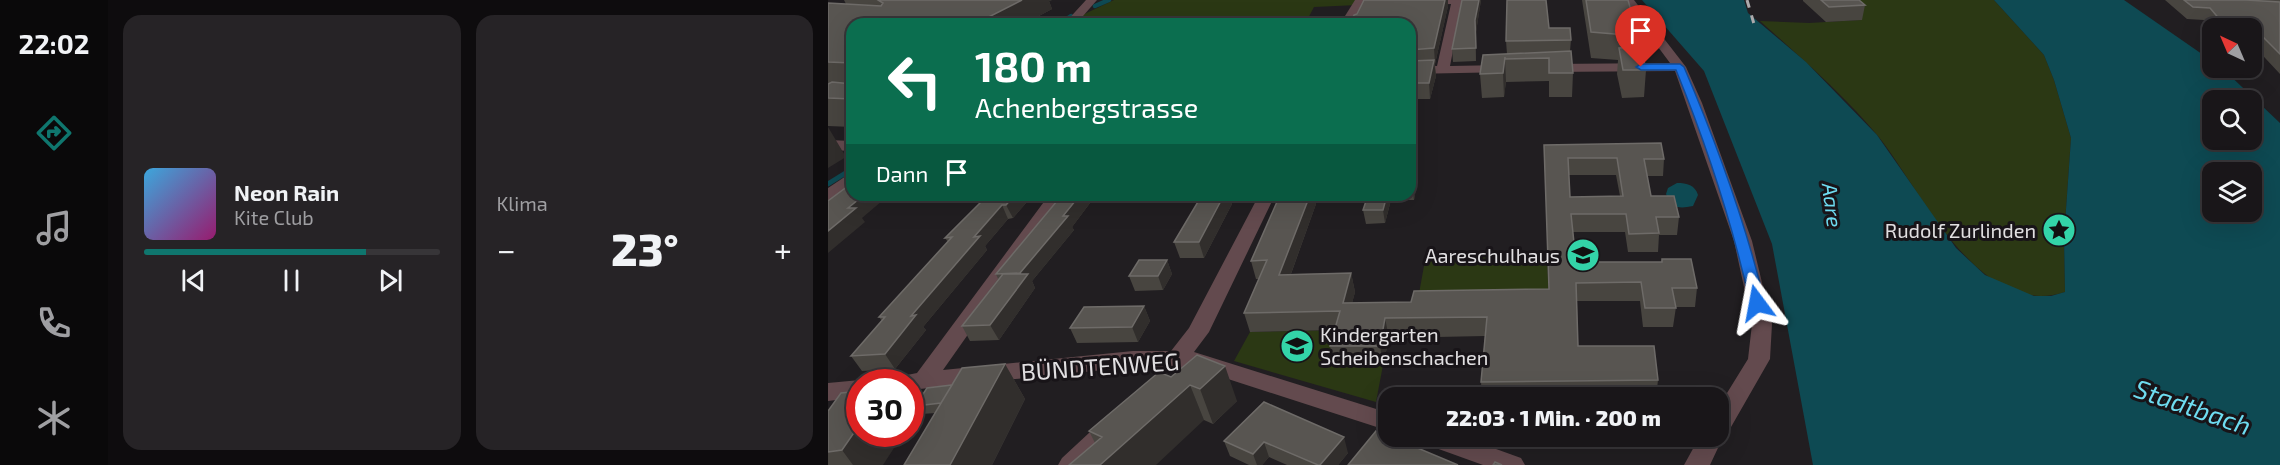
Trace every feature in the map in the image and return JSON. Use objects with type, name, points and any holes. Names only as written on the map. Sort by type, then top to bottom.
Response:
[{"type":"street","points":[[1076,18],[1092,0]]},
{"type":"street","points":[[1413,3],[1473,0]]},
{"type":"street","points":[[1629,0],[1680,67],[1711,142],[1743,241],[1762,324],[1759,359],[1729,410]]},
{"type":"street","points":[[1443,69],[1457,1]]},
{"type":"street","points":[[1351,18],[1362,3]]},
{"type":"street","points":[[1416,70],[1680,67]]},
{"type":"street","points":[[828,145],[846,146]]},
{"type":"street","points":[[828,196],[846,182]]},
{"type":"street","points":[[924,371],[1053,201]]},
{"type":"street","points":[[1157,381],[1177,360],[1198,332],[1264,201]]},
{"type":"street","name":"BÜNDTENWEG","points":[[924,381],[1133,359],[1177,360],[1204,363],[1378,418]]},
{"type":"street","points":[[828,392],[846,390]]},
{"type":"street","points":[[1071,465],[1127,411]]},
{"type":"street","points":[[1462,447],[1512,465]]},
{"type":"street","points":[[1697,465],[1707,447]]},
{"type":"green space","points":[[1114,0],[1360,0],[1358,5],[1314,7],[1308,18],[1076,18]]},
{"type":"green space","points":[[1841,0],[1994,0],[2044,55],[2071,138],[2064,238],[2065,292],[2034,296],[2005,287],[1979,269],[1933,216],[1895,159],[1865,121],[1760,21],[1809,23],[1861,20]]},
{"type":"green space","points":[[1426,255],[1547,255],[1549,308],[1416,310]]},
{"type":"green space","points":[[1344,330],[1383,365],[1376,402],[1234,361],[1250,332]]},
{"type":"water","points":[[1642,0],[1744,0],[1748,13],[1806,62],[1877,135],[1956,248],[1985,275],[2034,296],[2051,296],[2065,292],[2064,238],[2071,138],[2044,55],[1994,0],[2124,0],[2202,54],[2202,78],[2233,78],[2245,90],[2202,90],[2202,150],[2262,150],[2262,106],[2280,123],[2280,465],[1813,465],[1772,244],[1704,71]]},
{"type":"water","points":[[1677,183],[1687,184],[1695,189],[1698,195],[1693,206],[1673,205],[1666,194],[1668,188]]},
{"type":"building","points":[[878,0],[1022,0],[987,18],[846,18],[846,63],[828,62],[828,3],[881,6],[883,3]]},
{"type":"building","points":[[1364,0],[1445,0],[1434,48],[1416,50],[1416,18],[1353,18]]},
{"type":"building","points":[[1462,0],[1479,0],[1475,20],[1476,48],[1452,49]]},
{"type":"building","points":[[1507,0],[1546,0],[1549,28],[1570,28],[1571,40],[1506,41]]},
{"type":"building","points":[[1586,0],[1628,0],[1638,36],[1591,32]]},
{"type":"building","points":[[1821,0],[1859,0],[1865,5],[1829,7]]},
{"type":"building","points":[[2184,0],[2280,2],[2280,54],[2262,36],[2262,18],[2218,18],[2210,8],[2193,7]]},
{"type":"building","points":[[1052,17],[1077,17],[1076,18]]},
{"type":"building","points":[[1641,47],[1646,70],[1623,70],[1619,48]]},
{"type":"building","points":[[1571,51],[1573,73],[1549,73],[1549,58],[1505,59],[1505,57],[1503,73],[1480,74],[1483,55]]},
{"type":"building","points":[[1434,60],[1429,83],[1416,83],[1416,61]]},
{"type":"building","points":[[832,82],[846,83],[846,99],[828,98],[828,84]]},
{"type":"building","points":[[1661,143],[1664,159],[1644,159],[1651,196],[1674,196],[1679,217],[1656,217],[1659,233],[1629,234],[1626,214],[1571,214],[1576,262],[1662,262],[1662,259],[1691,259],[1697,288],[1672,288],[1676,308],[1645,308],[1641,282],[1576,283],[1578,346],[1654,346],[1658,380],[1481,382],[1487,317],[1385,318],[1380,346],[1330,346],[1340,311],[1244,313],[1267,260],[1251,261],[1277,201],[1308,201],[1279,275],[1351,273],[1343,303],[1411,302],[1414,291],[1549,289],[1544,145]],"holes":[[[1568,158],[1617,158],[1623,196],[1570,197]]]},
{"type":"building","points":[[846,188],[846,201],[857,201],[848,208],[856,208],[828,231],[828,201]]},
{"type":"building","points":[[982,201],[1010,201],[1006,205],[1002,205],[974,237],[980,236],[911,316],[916,315],[885,354],[851,356],[885,317],[879,317],[952,237],[945,238]]},
{"type":"building","points":[[1057,201],[1075,201],[1063,216],[1068,216],[1020,273],[996,274]]},
{"type":"building","points":[[1198,201],[1221,201],[1199,242],[1174,242]]},
{"type":"building","points":[[1366,201],[1385,201],[1383,210],[1363,210]]},
{"type":"building","points":[[1139,260],[1167,260],[1158,276],[1129,276]]},
{"type":"building","points":[[1003,274],[1028,274],[990,325],[962,326]]},
{"type":"building","points":[[1144,306],[1132,327],[1070,328],[1084,307]]},
{"type":"building","points":[[1197,355],[1225,366],[1200,389],[1190,385],[1100,465],[1069,465],[1102,437],[1089,431],[1159,372],[1171,377]]},
{"type":"building","points":[[1005,364],[950,465],[904,465],[915,447],[924,447],[924,432],[962,368]]},
{"type":"building","points":[[952,385],[941,403],[924,405],[924,392],[927,388]]},
{"type":"building","points":[[846,392],[846,444],[842,450],[828,452],[828,411],[841,393]]},
{"type":"building","points":[[1264,402],[1344,437],[1320,465],[1264,442],[1253,454],[1224,441]]},
{"type":"building","points":[[1376,431],[1378,432],[1378,447],[1415,447],[1458,465],[1348,465]]},
{"type":"waterway","points":[[1095,6],[1109,0]]},
{"type":"waterway","points":[[828,184],[846,173]]},
{"type":"railway","points":[[1747,0],[1754,24]]},
{"type":"place","name":"Rudolf Zurlinden","points":[[2059,230]]},
{"type":"place","name":"Aareschulhaus","points":[[1583,255]]},
{"type":"place","name":"Kindergarten Scheibenschachen","points":[[1297,346]]},
{"type":"route","points":[[1641,67],[1680,67],[1711,142],[1743,241],[1757,303]]},
{"type":"water label","name":"Aare","points":[[1833,205]]},
{"type":"water label","name":"Stadtbach","points":[[2193,406]]}]
